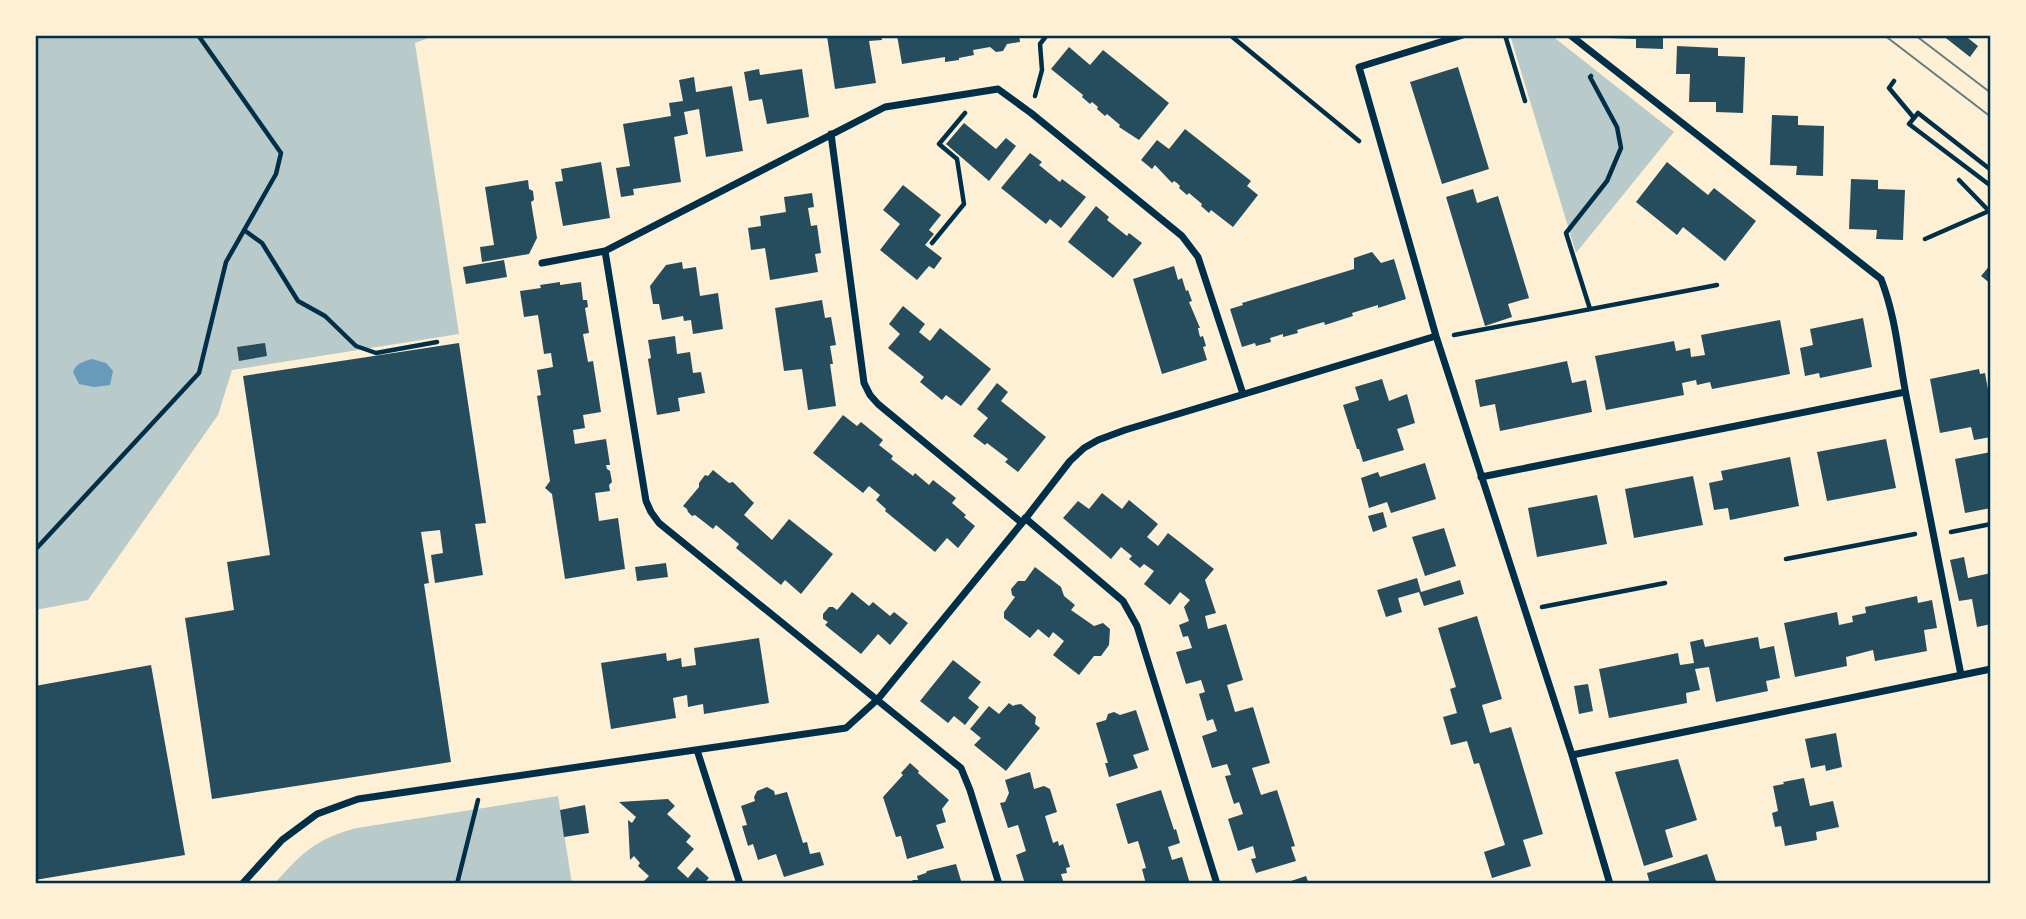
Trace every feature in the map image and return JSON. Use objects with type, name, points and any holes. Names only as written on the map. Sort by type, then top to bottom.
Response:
[{"type":"street","points":[[1463,35],[1359,67],[1436,336],[1572,755],[1610,884]]},
{"type":"street","points":[[1570,35],[1881,279],[1889,301],[1961,675]]},
{"type":"street","points":[[542,263],[605,251],[885,107],[998,89],[1182,236],[1198,257],[1243,394]]},
{"type":"street","points":[[831,134],[864,383],[870,395],[888,413],[1123,601],[1137,626],[1217,884]]},
{"type":"street","points":[[605,251],[650,512],[659,523],[961,768],[999,884]]},
{"type":"street","points":[[242,884],[282,840],[317,814],[358,799],[846,728],[878,699],[1070,461],[1091,444],[1125,430],[1436,336]]},
{"type":"street","points":[[1481,477],[1905,392]]},
{"type":"street","points":[[1572,755],[1991,669]]},
{"type":"street","points":[[696,750],[740,884]]},
{"type":"path","points":[[35,550],[199,373],[226,262],[276,174],[281,153],[198,35]]},
{"type":"path","points":[[1031,113],[1042,70],[1040,44],[1047,35]]},
{"type":"path","points":[[1230,35],[1356,138],[1387,167]]},
{"type":"path","points":[[1505,35],[1525,102]]},
{"type":"path","points":[[1590,309],[1566,233],[1607,181],[1621,148],[1618,127],[1590,77],[1603,61]]},
{"type":"path","points":[[1894,81],[1889,88],[1914,118]]},
{"type":"path","points":[[932,243],[964,204],[957,159],[939,144],[984,91]]},
{"type":"path","points":[[1991,170],[1917,113],[1909,124],[1991,186]]},
{"type":"path","points":[[1925,239],[1989,211],[1959,180]]},
{"type":"path","points":[[244,230],[262,243],[298,301],[325,316],[356,346],[376,353],[437,342]]},
{"type":"path","points":[[1436,336],[1458,335],[1717,285]]},
{"type":"path","points":[[1786,559],[1991,524]]},
{"type":"path","points":[[1524,610],[1665,583]]},
{"type":"path","points":[[457,884],[483,781]]},
{"type":"shaded area","points":[[35,35],[436,35],[415,43],[459,334],[232,370],[218,415],[88,600],[35,610]]},
{"type":"shaded area","points":[[1510,35],[1551,35],[1674,132],[1576,253]]},
{"type":"shaded area","points":[[558,796],[572,884],[274,884],[310,848],[343,832]]},
{"type":"water","points":[[92,359],[106,363],[113,371],[110,385],[94,387],[79,384],[74,369],[80,363]]},
{"type":"building","points":[[881,35],[882,40],[869,41],[876,83],[835,89],[827,36]]},
{"type":"building","points":[[897,35],[1019,35],[1020,42],[1007,44],[1003,51],[996,52],[990,47],[973,50],[974,55],[959,60],[945,62],[945,57],[902,64]]},
{"type":"building","points":[[1609,35],[1663,35],[1663,49],[1636,48],[1636,39],[1609,38]]},
{"type":"building","points":[[1942,35],[1964,35],[1978,46],[1970,57]]},
{"type":"building","points":[[1677,46],[1718,48],[1718,56],[1745,57],[1743,113],[1716,112],[1716,102],[1689,102],[1690,74],[1676,74]]},
{"type":"building","points":[[1069,47],[1090,65],[1103,50],[1169,103],[1139,140],[1119,127],[1107,114],[1105,116],[1092,102],[1090,104],[1051,69]]},
{"type":"building","points":[[1458,67],[1489,169],[1442,184],[1410,82]]},
{"type":"building","points":[[759,69],[760,75],[802,69],[809,117],[767,124],[762,99],[749,101],[744,72]]},
{"type":"building","points":[[694,77],[696,92],[732,86],[743,151],[706,157],[699,109],[684,112],[688,134],[674,137],[681,182],[633,189],[634,195],[621,197],[616,168],[630,166],[623,124],[671,116],[669,103],[683,101],[679,80]]},
{"type":"building","points":[[1772,115],[1798,116],[1798,125],[1824,126],[1823,176],[1796,175],[1797,166],[1770,165]]},
{"type":"building","points":[[964,123],[996,149],[1006,138],[1016,146],[989,181],[946,144]]},
{"type":"building","points":[[1185,129],[1251,181],[1247,186],[1258,195],[1233,227],[1211,210],[1209,213],[1189,193],[1187,195],[1179,188],[1177,183],[1172,183],[1155,165],[1152,169],[1141,160],[1157,140],[1169,149]]},
{"type":"building","points":[[1030,153],[1042,162],[1039,165],[1060,182],[1062,179],[1086,197],[1061,228],[1050,219],[1046,224],[1001,188]]},
{"type":"building","points":[[601,162],[610,218],[563,226],[555,182],[563,181],[561,169]]},
{"type":"building","points":[[1667,162],[1708,195],[1714,188],[1756,221],[1725,261],[1683,227],[1677,235],[1636,202]]},
{"type":"building","points":[[1851,179],[1878,180],[1878,189],[1905,190],[1903,240],[1876,239],[1877,230],[1849,229]]},
{"type":"building","points":[[528,180],[529,189],[533,191],[534,200],[531,202],[537,238],[529,254],[482,262],[480,247],[494,245],[485,187]]},
{"type":"building","points":[[903,185],[941,215],[929,230],[934,234],[925,245],[942,258],[934,269],[929,266],[917,280],[880,250],[900,224],[883,210]]},
{"type":"building","points":[[1473,189],[1477,203],[1498,196],[1529,298],[1508,304],[1512,317],[1485,326],[1446,197]]},
{"type":"building","points":[[812,193],[814,207],[808,208],[811,226],[817,225],[821,253],[815,254],[818,272],[770,280],[765,248],[751,250],[748,228],[761,226],[760,216],[786,212],[784,197]]},
{"type":"building","points":[[1096,206],[1109,217],[1107,220],[1127,236],[1129,233],[1142,243],[1113,278],[1068,242]]},
{"type":"building","points":[[1372,252],[1381,263],[1394,259],[1406,299],[1352,313],[1353,316],[1325,325],[1324,322],[1297,330],[1298,333],[1270,338],[1271,342],[1242,347],[1230,309],[1354,269],[1354,258]]},
{"type":"building","points":[[504,260],[507,277],[466,284],[463,267]]},
{"type":"building","points":[[682,262],[683,269],[696,267],[700,296],[718,293],[723,329],[693,334],[691,320],[684,321],[683,316],[662,320],[659,304],[653,304],[650,286],[666,265]]},
{"type":"building","points":[[1991,264],[1991,284],[1981,276]]},
{"type":"building","points":[[1174,266],[1178,280],[1182,278],[1192,301],[1189,302],[1200,328],[1200,337],[1203,336],[1207,360],[1162,374],[1133,279]]},
{"type":"building","points":[[560,282],[560,285],[581,282],[583,300],[587,300],[588,307],[585,308],[589,333],[583,334],[588,362],[593,361],[601,412],[583,415],[585,428],[573,430],[575,444],[606,439],[610,465],[606,465],[612,482],[609,485],[610,491],[595,493],[599,521],[618,518],[625,569],[565,579],[552,494],[545,488],[550,481],[537,396],[541,395],[537,370],[553,367],[551,353],[544,354],[538,315],[524,317],[520,291]]},
{"type":"building","points":[[822,300],[825,318],[831,317],[836,345],[830,346],[833,364],[830,364],[836,406],[808,410],[802,369],[784,371],[775,308]]},
{"type":"building","points":[[903,306],[925,324],[919,332],[930,341],[940,328],[991,369],[961,406],[946,395],[942,400],[920,382],[924,377],[888,348],[900,334],[889,324]]},
{"type":"building","points":[[1863,318],[1872,367],[1820,378],[1819,373],[1805,376],[1800,348],[1813,345],[1810,329]]},
{"type":"building","points":[[1780,320],[1790,374],[1712,389],[1710,382],[1697,385],[1696,380],[1682,383],[1684,395],[1606,410],[1595,356],[1674,341],[1676,351],[1690,348],[1691,357],[1705,355],[1701,335]]},
{"type":"building","points":[[675,336],[677,354],[690,352],[693,373],[701,372],[705,393],[678,398],[680,411],[657,415],[648,359],[651,358],[648,340]]},
{"type":"building","points":[[265,343],[267,356],[239,361],[237,347]]},
{"type":"building","points":[[459,343],[486,523],[475,524],[483,575],[435,583],[431,555],[443,553],[440,530],[421,532],[429,583],[424,584],[451,762],[212,799],[185,618],[234,610],[227,562],[270,555],[243,376]]},
{"type":"building","points":[[1567,361],[1572,383],[1586,380],[1592,412],[1500,431],[1495,404],[1480,407],[1475,380]]},
{"type":"building","points":[[1979,369],[1980,374],[1985,373],[1991,406],[1991,419],[1988,419],[1989,424],[1991,423],[1991,437],[1974,440],[1971,427],[1940,433],[1930,379]]},
{"type":"building","points":[[1382,379],[1389,401],[1407,394],[1415,423],[1397,429],[1404,450],[1363,462],[1343,405],[1359,400],[1355,387]]},
{"type":"building","points":[[997,383],[1008,392],[1001,401],[1046,437],[1018,472],[1005,462],[1008,459],[973,436],[988,418],[977,409]]},
{"type":"building","points":[[843,415],[857,426],[861,422],[883,440],[879,445],[893,456],[891,459],[913,476],[915,473],[929,485],[933,480],[956,498],[952,503],[975,526],[958,548],[947,538],[935,552],[885,511],[876,500],[880,495],[869,486],[863,493],[813,453]]},
{"type":"building","points":[[1886,439],[1896,488],[1827,501],[1817,452]]},
{"type":"building","points":[[1991,452],[1991,508],[1965,513],[1955,459]]},
{"type":"building","points":[[1790,457],[1799,506],[1730,520],[1728,508],[1714,510],[1709,483],[1723,480],[1721,471]]},
{"type":"building","points":[[1425,463],[1436,499],[1391,513],[1387,502],[1369,508],[1361,478],[1378,472],[1380,477]]},
{"type":"building","points":[[713,470],[729,483],[733,482],[754,503],[744,515],[772,540],[789,519],[833,554],[801,594],[785,580],[781,585],[736,548],[739,544],[716,525],[713,529],[695,515],[692,516],[683,506],[705,475],[708,476]]},
{"type":"building","points":[[1693,476],[1703,525],[1634,538],[1625,489]]},
{"type":"building","points":[[1102,493],[1122,509],[1129,500],[1158,524],[1147,537],[1158,546],[1168,533],[1214,569],[1205,580],[1216,613],[1205,616],[1208,629],[1226,624],[1243,680],[1227,685],[1235,712],[1253,707],[1270,763],[1252,768],[1261,795],[1277,790],[1295,846],[1291,847],[1296,861],[1256,873],[1251,859],[1256,858],[1253,846],[1238,851],[1228,819],[1243,814],[1239,802],[1234,804],[1225,776],[1231,775],[1227,764],[1212,768],[1202,736],[1217,731],[1213,719],[1207,721],[1199,694],[1205,692],[1201,680],[1186,684],[1176,652],[1192,648],[1188,636],[1183,637],[1179,625],[1189,621],[1184,607],[1190,600],[1180,592],[1170,605],[1144,584],[1154,571],[1144,564],[1140,568],[1129,559],[1132,556],[1121,547],[1111,559],[1063,518],[1078,501],[1089,509]]},
{"type":"building","points":[[1597,495],[1607,544],[1537,557],[1528,508]]},
{"type":"building","points":[[1383,512],[1387,527],[1373,532],[1368,516]]},
{"type":"building","points":[[1444,528],[1456,566],[1425,576],[1412,537]]},
{"type":"building","points":[[1964,557],[1968,578],[1991,573],[1991,624],[1977,627],[1972,599],[1959,601],[1950,560]]},
{"type":"building","points":[[666,563],[668,577],[637,581],[635,567]]},
{"type":"building","points":[[1035,567],[1061,587],[1064,596],[1075,605],[1071,610],[1094,626],[1103,623],[1110,629],[1109,645],[1101,656],[1094,656],[1079,675],[1053,655],[1064,641],[1053,632],[1049,638],[1038,629],[1030,638],[1004,618],[1004,612],[1015,597],[1011,589],[1018,581],[1025,581]]},
{"type":"building","points":[[1417,578],[1421,592],[1460,580],[1464,594],[1424,606],[1419,592],[1398,598],[1402,612],[1386,617],[1377,590]]},
{"type":"building","points":[[852,592],[869,606],[873,602],[890,616],[894,612],[908,623],[890,645],[878,634],[861,654],[825,625],[828,622],[823,619],[823,614],[829,607],[837,610]]},
{"type":"building","points":[[1917,596],[1918,603],[1932,600],[1937,628],[1924,630],[1927,651],[1875,661],[1873,650],[1846,657],[1847,666],[1795,677],[1784,623],[1837,612],[1839,625],[1853,622],[1852,616],[1866,613],[1865,607]]},
{"type":"building","points":[[1477,616],[1502,699],[1482,705],[1490,733],[1511,727],[1543,834],[1523,840],[1531,866],[1492,878],[1484,852],[1505,845],[1479,763],[1474,764],[1467,741],[1451,745],[1443,717],[1457,713],[1450,689],[1456,687],[1438,628]]},
{"type":"building","points":[[1758,637],[1760,649],[1774,646],[1780,678],[1766,681],[1768,691],[1716,702],[1709,667],[1695,669],[1700,690],[1686,693],[1687,703],[1609,718],[1599,669],[1678,653],[1680,665],[1694,663],[1690,642],[1703,639],[1705,647]]},
{"type":"building","points":[[759,638],[769,703],[704,714],[703,704],[688,707],[687,695],[673,698],[676,718],[611,729],[601,663],[666,653],[667,661],[681,658],[682,667],[696,665],[694,648]]},
{"type":"building","points":[[953,660],[981,682],[968,698],[979,707],[965,725],[954,716],[948,723],[920,701]]},
{"type":"building","points":[[151,665],[185,855],[35,880],[35,686]]},
{"type":"building","points":[[1588,684],[1593,711],[1579,714],[1574,686]]},
{"type":"building","points":[[1009,703],[1013,706],[1021,704],[1036,717],[1035,724],[1040,728],[1006,771],[974,745],[981,738],[970,729],[989,706],[999,714]]},
{"type":"building","points":[[1136,710],[1149,750],[1133,755],[1138,768],[1109,777],[1105,763],[1108,763],[1096,723],[1106,720],[1108,714],[1114,712],[1120,715]]},
{"type":"building","points":[[1836,733],[1842,767],[1826,771],[1825,765],[1811,768],[1805,739]]},
{"type":"building","points":[[1678,759],[1697,820],[1665,830],[1673,857],[1644,866],[1615,772]]},
{"type":"building","points":[[910,763],[949,800],[942,809],[946,822],[936,825],[944,848],[907,859],[901,836],[896,837],[883,797]]},
{"type":"building","points":[[1030,772],[1034,789],[1044,786],[1050,789],[1057,812],[1045,816],[1053,843],[1058,841],[1059,846],[1063,844],[1070,867],[1066,868],[1067,873],[1061,874],[1064,884],[1025,884],[1016,855],[1026,851],[1018,825],[1008,828],[1000,803],[1005,802],[1009,793],[1005,780]]},
{"type":"building","points":[[1804,778],[1810,806],[1833,801],[1839,827],[1816,832],[1817,840],[1785,846],[1781,826],[1775,827],[1772,813],[1778,811],[1773,786]]},
{"type":"building","points":[[767,787],[774,791],[775,795],[787,792],[803,843],[807,842],[810,854],[820,852],[824,865],[784,877],[776,854],[758,860],[753,844],[748,846],[742,826],[747,825],[741,806],[755,801],[757,791]]},
{"type":"building","points":[[1161,790],[1180,843],[1168,847],[1172,860],[1182,857],[1190,884],[1146,884],[1142,869],[1146,868],[1138,841],[1128,844],[1116,804]]},
{"type":"building","points":[[668,799],[675,806],[667,814],[691,836],[686,842],[694,849],[677,868],[688,878],[697,867],[709,878],[703,884],[648,884],[644,881],[649,876],[638,866],[640,863],[634,856],[630,860],[628,820],[632,823],[636,817],[619,802]]},
{"type":"building","points":[[585,805],[589,833],[564,837],[560,810]]},
{"type":"building","points":[[1707,854],[1717,884],[1650,884],[1647,873]]},
{"type":"building","points":[[956,864],[962,884],[909,884],[927,871]]},
{"type":"building","points":[[1306,876],[1309,884],[1285,884],[1285,883]]},
{"type":"tram line","points":[[1884,35],[1991,117]]},
{"type":"tram line","points":[[1915,35],[1991,93]]}]
